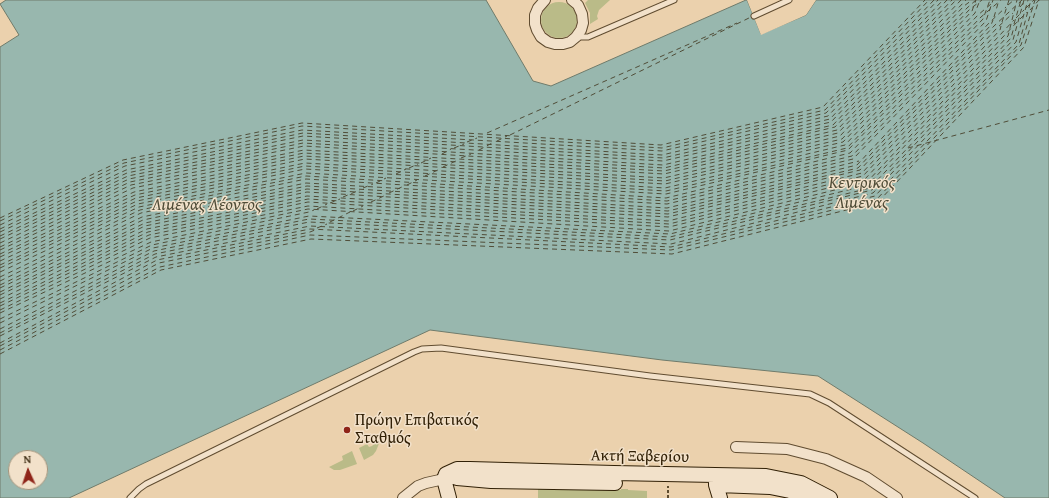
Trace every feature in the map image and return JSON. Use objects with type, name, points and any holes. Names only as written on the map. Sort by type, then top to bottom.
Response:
[{"type":"main road","name":"Ακτή Ξαβερίου","points":[[445,477],[458,469],[470,469],[717,490],[770,487],[790,491],[808,498]]},
{"type":"main road","name":"Ακτή Ξαβερίου","points":[[445,477],[491,481],[668,484],[717,490],[766,476],[782,478],[806,485],[830,498]]},
{"type":"main road","points":[[445,477],[449,498]]},
{"type":"street","points":[[545,0],[538,8],[535,15],[534,24],[536,30],[541,36],[548,42],[555,44],[570,42],[581,30],[583,23],[582,14],[577,2]]},
{"type":"street","points":[[736,447],[787,449],[819,457],[866,477],[897,498]]},
{"type":"street","points":[[403,498],[418,486],[445,477]]},
{"type":"lane","points":[[535,15],[536,6],[540,0]]},
{"type":"lane","points":[[576,37],[588,37],[674,0]]},
{"type":"lane","points":[[754,16],[789,0]]},
{"type":"lane","points":[[130,498],[146,484],[405,356],[422,350],[436,348],[461,350],[650,376],[810,394],[829,403],[975,498]]},
{"type":"path","points":[[668,484],[668,498]]},
{"type":"green space","points":[[588,0],[610,0],[599,10],[597,16],[598,19],[590,24],[590,13],[585,3]]},
{"type":"green space","points":[[562,2],[572,7],[576,13],[576,27],[572,33],[566,37],[556,38],[546,33],[542,27],[541,17],[546,7],[552,3]]},
{"type":"green space","points":[[378,440],[380,441],[376,451],[373,455],[364,460],[359,448],[367,444],[369,447],[372,446]]},
{"type":"green space","points":[[352,451],[357,464],[340,470],[334,470],[329,467],[343,460],[342,456]]},
{"type":"green space","points":[[538,488],[628,489],[647,491],[647,498],[538,498]]},
{"type":"water","points":[[6,0],[486,0],[533,81],[551,86],[746,0],[761,34],[806,15],[816,0],[1049,0],[1049,498],[1005,498],[923,443],[818,376],[662,360],[430,330],[69,498],[0,498],[0,47],[19,35],[0,4]]},
{"type":"pier","points":[[747,0],[749,0],[762,32],[805,13],[814,0],[816,0],[806,15],[761,35]]},
{"type":"ferry route","points":[[0,218],[123,160],[302,123],[661,145],[823,107],[925,0]]},
{"type":"ferry route","points":[[0,221],[124,163],[302,126],[662,148],[825,110],[929,0]]},
{"type":"ferry route","points":[[0,225],[125,166],[302,130],[662,151],[826,113],[934,0]]},
{"type":"ferry route","points":[[0,229],[126,170],[303,133],[662,155],[828,116],[938,0]]},
{"type":"ferry route","points":[[0,232],[127,173],[303,136],[663,158],[830,119],[943,0]]},
{"type":"ferry route","points":[[0,236],[128,176],[303,140],[663,161],[831,122],[947,0]]},
{"type":"ferry route","points":[[0,239],[129,179],[303,143],[663,165],[833,125],[952,0]]},
{"type":"ferry route","points":[[0,243],[130,182],[304,146],[664,168],[835,127],[956,0]]},
{"type":"ferry route","points":[[0,247],[131,185],[304,150],[664,171],[837,130],[961,0]]},
{"type":"ferry route","points":[[0,250],[133,188],[304,153],[664,174],[838,133],[966,0]]},
{"type":"ferry route","points":[[0,254],[134,192],[304,156],[664,178],[840,136],[964,6],[972,0]]},
{"type":"ferry route","points":[[0,257],[135,195],[305,159],[665,181],[842,139],[976,0]]},
{"type":"ferry route","points":[[0,265],[137,201],[305,166],[665,188],[845,145],[972,11],[976,0]]},
{"type":"ferry route","points":[[0,268],[138,204],[305,169],[666,191],[847,148],[975,13],[980,0]]},
{"type":"ferry route","points":[[0,261],[136,198],[305,163],[665,184],[843,142],[970,9],[982,0]]},
{"type":"ferry route","points":[[0,281],[141,213],[306,179],[667,201],[852,156],[983,19],[990,0]]},
{"type":"ferry route","points":[[0,285],[142,217],[306,183],[667,204],[853,159],[986,21],[993,0]]},
{"type":"ferry route","points":[[994,17],[999,0]]},
{"type":"ferry route","points":[[0,277],[140,210],[306,176],[666,198],[850,153],[981,17],[1001,0]]},
{"type":"ferry route","points":[[1002,22],[1009,0]]},
{"type":"ferry route","points":[[1008,5],[1014,0]]},
{"type":"ferry route","points":[[0,323],[153,248],[309,216],[670,234],[868,185],[1008,36],[1017,0]]},
{"type":"ferry route","points":[[1014,24],[1021,0]]},
{"type":"ferry route","points":[[0,299],[147,229],[307,196],[668,217],[860,170],[994,26],[1022,0]]},
{"type":"ferry route","points":[[0,333],[155,254],[309,222],[670,240],[872,190],[1013,40],[1024,0]]},
{"type":"ferry route","points":[[1020,7],[1026,0]]},
{"type":"ferry route","points":[[0,336],[156,257],[310,226],[671,244],[873,193],[1016,42],[1028,0]]},
{"type":"ferry route","points":[[0,343],[157,260],[310,229],[671,247],[875,196],[1019,44],[1031,0]]},
{"type":"ferry route","points":[[1026,8],[1034,0]]},
{"type":"ferry route","points":[[0,350],[160,267],[310,235],[671,250],[877,199],[1021,45],[1035,0]]},
{"type":"ferry route","points":[[1030,10],[1039,0]]},
{"type":"ferry route","points":[[0,354],[161,270],[311,239],[672,254],[878,202],[1024,47],[1039,0]]},
{"type":"ferry route","points":[[0,272],[139,207],[306,173],[666,194],[848,150],[978,15],[991,4]]},
{"type":"ferry route","points":[[0,292],[145,223],[307,189],[668,211],[857,165],[989,23],[1006,7]]},
{"type":"ferry route","points":[[1016,18],[1024,10]]},
{"type":"ferry route","points":[[1020,19],[1027,12]]},
{"type":"ferry route","points":[[0,303],[148,232],[308,199],[668,221],[862,173],[997,28],[1013,13]]},
{"type":"ferry route","points":[[510,135],[751,17]]},
{"type":"ferry route","points":[[0,295],[145,226],[307,192],[668,214],[858,168],[991,25],[993,20]]},
{"type":"ferry route","points":[[0,310],[150,238],[308,206],[669,227],[865,179],[1014,20]]},
{"type":"ferry route","points":[[0,313],[151,242],[308,209],[669,231],[867,182],[1017,22]]},
{"type":"ferry route","points":[[487,133],[737,23]]},
{"type":"ferry route","points":[[0,306],[149,235],[308,202],[669,224],[863,176],[1000,30],[1001,26]]},
{"type":"ferry route","points":[[0,329],[154,251],[309,219],[670,237],[870,188],[1011,38],[1014,27]]},
{"type":"ferry route","points":[[908,148],[1049,110]]},
{"type":"ferry route","points":[[497,141],[507,136]]},
{"type":"ferry route","points":[[467,142],[477,138]]},
{"type":"ferry route","points":[[479,150],[494,142]]},
{"type":"ferry route","points":[[454,148],[464,144]]},
{"type":"ferry route","points":[[442,154],[451,149]]},
{"type":"ferry route","points":[[461,158],[471,154]]},
{"type":"ferry route","points":[[421,163],[431,158]]},
{"type":"ferry route","points":[[443,167],[458,160]]},
{"type":"ferry route","points":[[0,288],[143,220],[307,186],[667,208],[859,161]]},
{"type":"ferry route","points":[[409,168],[418,164]]},
{"type":"ferry route","points":[[396,174],[406,169]]},
{"type":"ferry route","points":[[425,176],[440,169]]},
{"type":"ferry route","points":[[376,183],[386,178]]},
{"type":"ferry route","points":[[407,185],[417,180]]},
{"type":"ferry route","points":[[363,188],[373,184]]},
{"type":"ferry route","points":[[389,193],[404,186]]},
{"type":"ferry route","points":[[343,197],[360,190]]},
{"type":"ferry route","points":[[371,202],[386,195]]},
{"type":"ferry route","points":[[330,203],[340,199]]},
{"type":"ferry route","points":[[317,209],[327,204]]},
{"type":"ferry route","points":[[353,211],[363,206]]},
{"type":"ferry route","points":[[0,319],[152,245],[314,210]]},
{"type":"ferry route","points":[[330,222],[350,212]]},
{"type":"ferry route","points":[[317,228],[327,224]]},
{"type":"ferry route","points":[[0,346],[159,263],[315,230]]},
{"type":"place","name":"Πρώην Επιβατικός Σταθμός","points":[[347,430]]},
{"type":"water label","name":"Κεντρικός Λιμένας","points":[[862,194]]},
{"type":"water label","name":"Λιμένας Λέοντος","points":[[207,206]]}]
